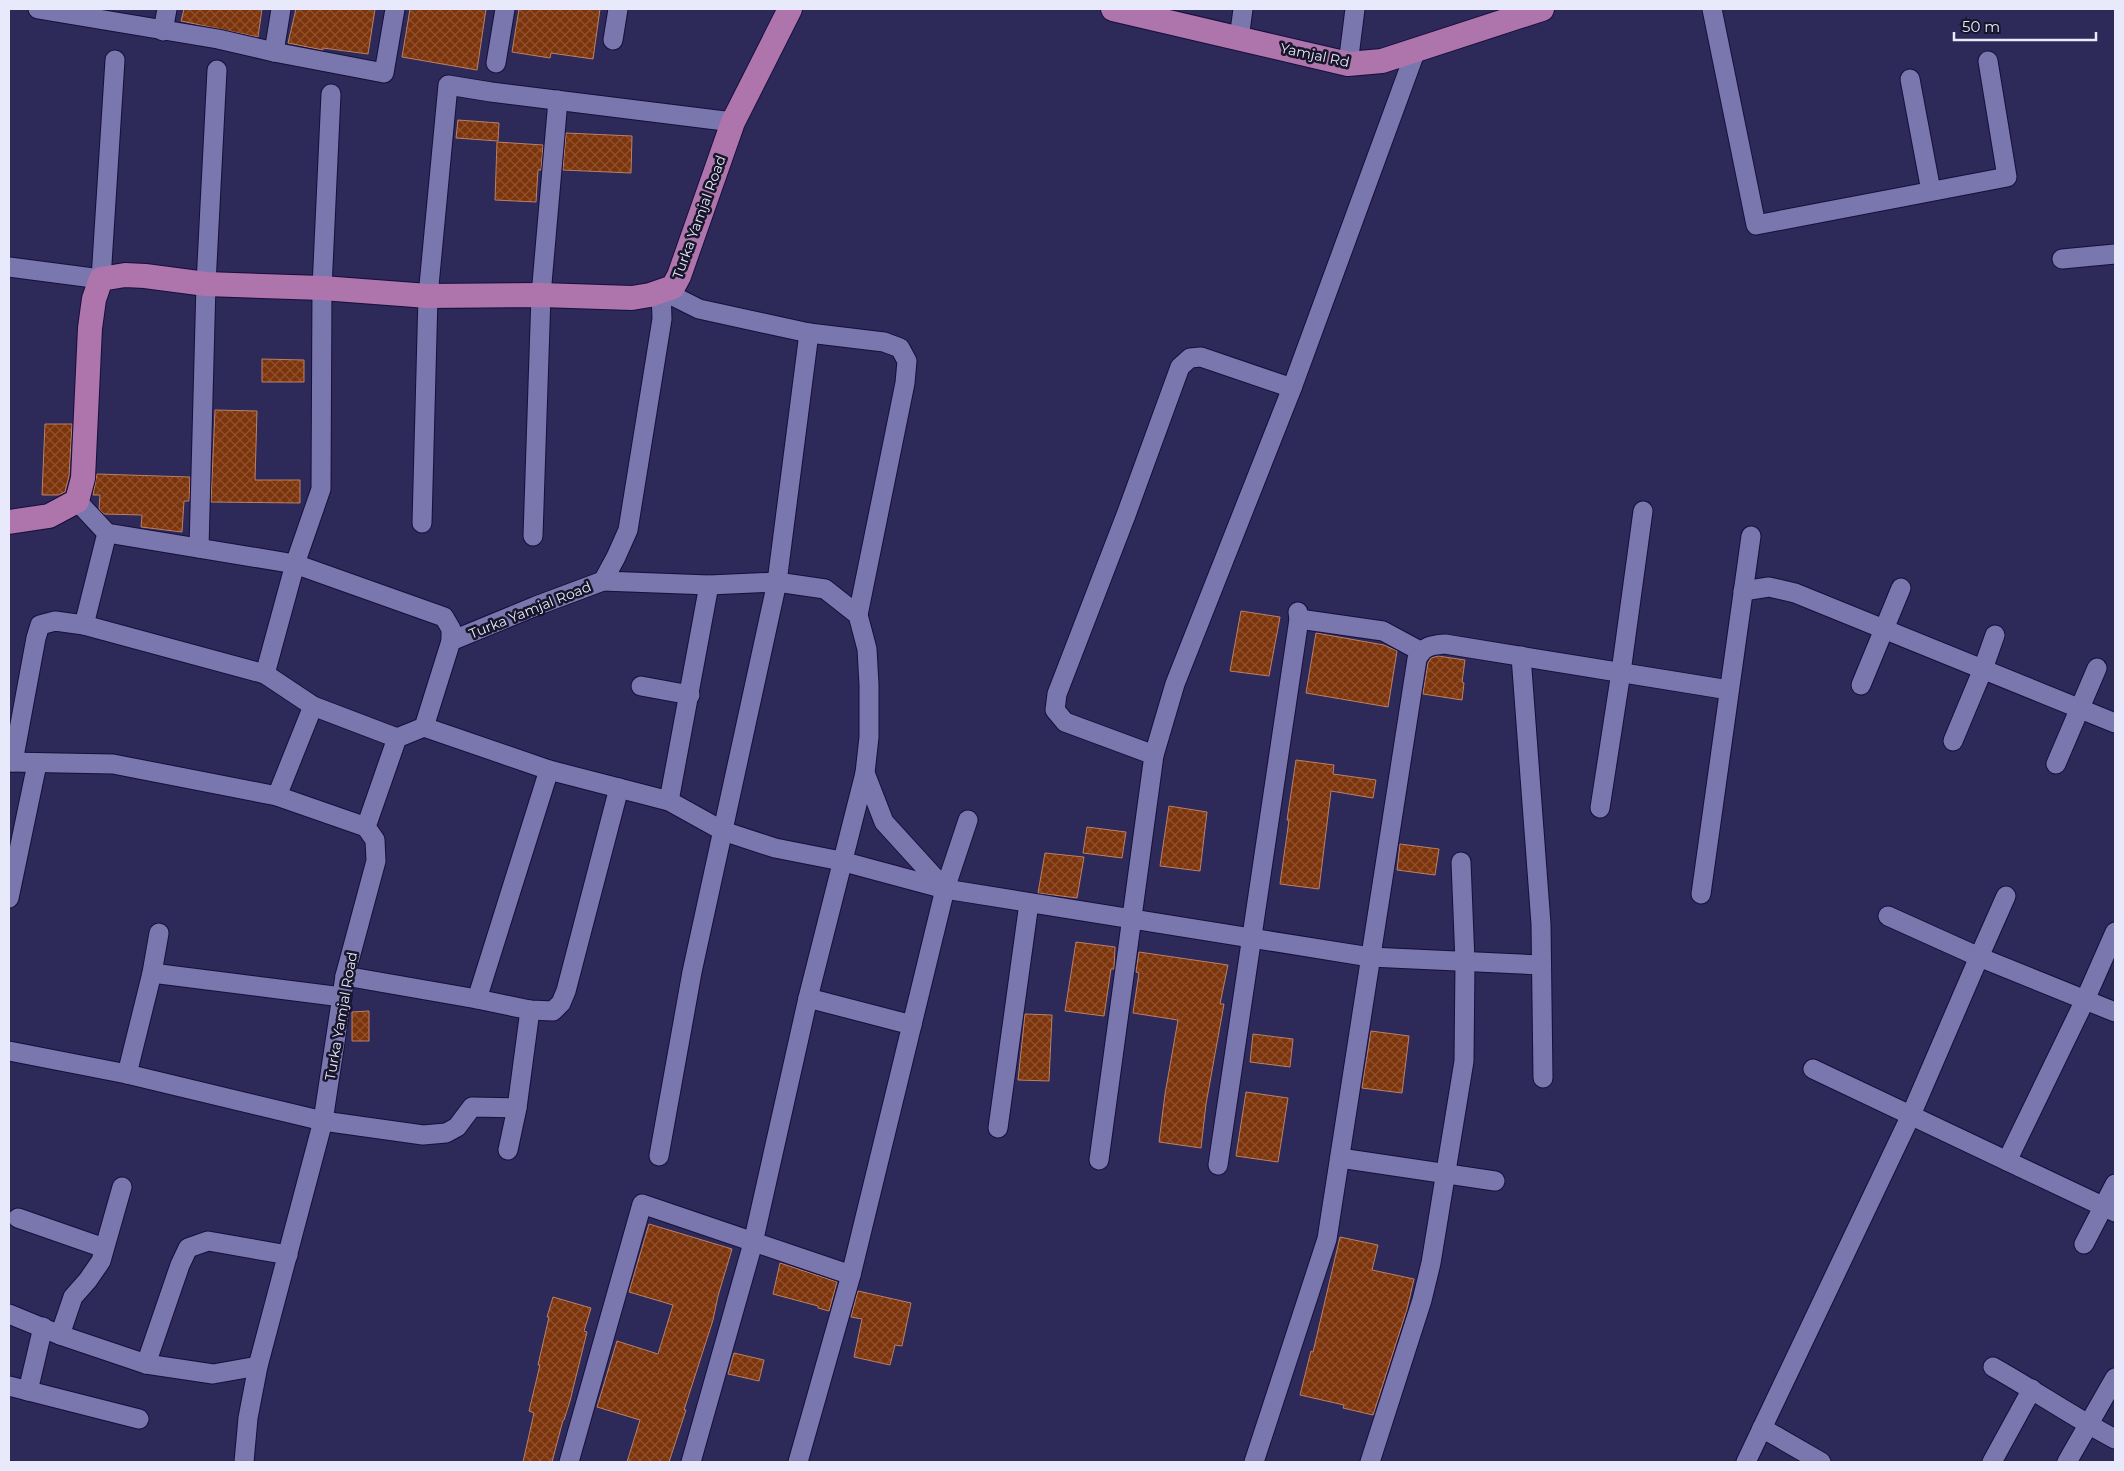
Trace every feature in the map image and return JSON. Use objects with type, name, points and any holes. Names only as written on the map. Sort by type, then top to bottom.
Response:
[{"type":"main road","name":"Yamjal Rd","points":[[1113,9],[1348,64],[1382,61],[1542,9]]},
{"type":"main road","name":"Turka Yamjal Road","points":[[661,290],[673,287],[679,276],[733,122],[788,11]]},
{"type":"main road","points":[[9,522],[49,516],[77,501],[83,478],[90,328],[94,299],[101,279],[125,275],[145,276],[206,284],[322,288],[428,296],[541,294],[632,298],[650,295],[661,290]]},
{"type":"street","points":[[38,9],[59,10],[163,31],[218,39],[384,73],[395,9]]},
{"type":"street","points":[[163,31],[167,9]]},
{"type":"street","points":[[274,52],[281,9]]},
{"type":"street","points":[[496,62],[505,9]]},
{"type":"street","points":[[613,40],[618,9]]},
{"type":"street","points":[[1239,39],[1243,9]]},
{"type":"street","points":[[1348,64],[1355,9]]},
{"type":"street","points":[[1712,9],[1756,225],[2007,177],[1988,61]]},
{"type":"street","points":[[1099,1160],[1154,755],[1175,684],[1292,388],[1416,50]]},
{"type":"street","points":[[9,267],[101,279],[115,60]]},
{"type":"street","points":[[198,548],[206,284],[217,70]]},
{"type":"street","points":[[1910,79],[1930,191]]},
{"type":"street","points":[[422,523],[428,296],[448,85],[733,122]]},
{"type":"street","points":[[265,674],[295,564],[321,489],[322,288],[331,94]]},
{"type":"street","points":[[533,536],[541,294],[558,100]]},
{"type":"street","points":[[2062,259],[2115,254]]},
{"type":"street","points":[[661,290],[699,309],[808,333],[884,342],[900,348],[907,361],[905,383],[858,615],[867,649],[869,685],[869,737],[865,773],[841,861],[808,998],[753,1243],[690,1462]]},
{"type":"street","name":"Turka Yamjal Road","points":[[424,727],[451,641],[603,581],[628,530],[662,319],[661,290]]},
{"type":"street","points":[[659,1156],[692,972],[777,582],[808,333]]},
{"type":"street","points":[[1154,755],[1065,722],[1055,710],[1057,694],[1126,515],[1180,367],[1190,358],[1201,357],[1292,388]]},
{"type":"street","points":[[77,501],[107,533],[295,564],[444,616],[451,630],[451,641]]},
{"type":"street","points":[[1600,808],[1622,672],[1643,511]]},
{"type":"street","points":[[84,625],[107,533]]},
{"type":"street","points":[[1701,894],[1751,536]]},
{"type":"street","points":[[603,581],[709,585],[777,582],[825,590],[858,615]]},
{"type":"street","points":[[669,801],[709,585]]},
{"type":"street","points":[[1743,591],[1769,587],[1795,593],[2115,723]]},
{"type":"street","points":[[1861,685],[1901,588]]},
{"type":"street","points":[[1218,1165],[1299,616],[1384,631],[1420,652]]},
{"type":"street","points":[[397,738],[366,828],[278,796],[113,764],[11,762],[36,638],[40,625],[54,621],[84,625],[265,674],[313,706],[397,738],[424,727],[549,770],[669,801],[723,831],[775,848],[841,861],[945,889],[1370,957],[1540,965]]},
{"type":"street","points":[[1953,741],[1995,636]]},
{"type":"street","points":[[1254,1462],[1327,1239],[1417,659],[1420,652],[1431,645],[1446,644],[1729,690]]},
{"type":"street","points":[[1521,656],[1541,924],[1540,965],[1543,1078]]},
{"type":"street","points":[[2056,764],[2098,668]]},
{"type":"street","points":[[641,686],[690,695]]},
{"type":"street","points":[[278,796],[313,706]]},
{"type":"street","points":[[9,898],[37,764]]},
{"type":"street","points":[[477,999],[549,770]]},
{"type":"street","points":[[865,773],[884,822],[945,889]]},
{"type":"street","points":[[345,976],[530,1010],[553,1011],[561,1003],[619,788]]},
{"type":"street","points":[[798,1462],[851,1275],[945,889],[968,820]]},
{"type":"street","name":"Turka Yamjal Road","points":[[244,1462],[248,1418],[258,1366],[322,1121],[345,976],[376,860],[374,840],[366,828]]},
{"type":"street","points":[[1370,1462],[1422,1300],[1431,1263],[1444,1174],[1464,1061],[1461,862]]},
{"type":"street","points":[[1746,1462],[1911,1116],[2006,896]]},
{"type":"street","points":[[998,1128],[1029,903]]},
{"type":"street","points":[[1888,916],[1979,957],[2115,1012]]},
{"type":"street","points":[[2007,1161],[2085,1000],[2115,932]]},
{"type":"street","points":[[128,1074],[152,973],[159,933]]},
{"type":"street","points":[[152,973],[342,997]]},
{"type":"street","points":[[808,998],[912,1025]]},
{"type":"street","points":[[508,1150],[517,1108],[530,1010]]},
{"type":"street","points":[[9,1051],[128,1074],[322,1121],[423,1135],[446,1133],[457,1128],[472,1107],[517,1108]]},
{"type":"street","points":[[1813,1069],[2109,1209]]},
{"type":"street","points":[[1340,1158],[1495,1181]]},
{"type":"street","points":[[2084,1244],[2109,1209],[2115,1184]]},
{"type":"street","points":[[28,1391],[51,1331],[100,1261],[122,1187]]},
{"type":"street","points":[[569,1462],[642,1204],[851,1275]]},
{"type":"street","points":[[18,1218],[104,1248]]},
{"type":"street","points":[[146,1364],[180,1265],[188,1248],[208,1241],[288,1255]]},
{"type":"street","points":[[9,1314],[51,1331],[146,1364],[213,1374],[258,1366]]},
{"type":"street","points":[[1992,1367],[2032,1389],[2088,1425],[2115,1439]]},
{"type":"street","points":[[2067,1462],[2115,1378]]},
{"type":"street","points":[[9,1386],[139,1419]]},
{"type":"street","points":[[1992,1462],[2032,1389]]},
{"type":"street","points":[[1762,1428],[1821,1462]]},
{"type":"building","points":[[184,9],[262,9],[258,37],[181,21]]},
{"type":"building","points":[[296,9],[375,9],[368,54],[323,48],[323,50],[288,43]]},
{"type":"building","points":[[410,9],[486,9],[477,70],[402,57]]},
{"type":"building","points":[[519,9],[600,9],[593,59],[551,53],[550,58],[512,52]]},
{"type":"building","points":[[458,120],[499,123],[498,141],[456,138]]},
{"type":"building","points":[[566,133],[632,136],[631,173],[563,170]]},
{"type":"building","points":[[497,142],[543,145],[541,170],[538,170],[536,202],[495,200]]},
{"type":"building","points":[[262,359],[304,360],[304,382],[262,382]]},
{"type":"building","points":[[215,410],[257,411],[255,480],[300,480],[300,503],[211,502]]},
{"type":"building","points":[[45,424],[72,424],[69,476],[65,492],[58,495],[42,495]]},
{"type":"building","points":[[97,474],[190,477],[189,501],[184,501],[182,532],[141,527],[142,515],[104,514],[99,509],[100,495],[93,495]]},
{"type":"building","points":[[1241,611],[1280,617],[1269,676],[1230,671]]},
{"type":"building","points":[[1316,633],[1384,645],[1397,651],[1388,707],[1306,693]]},
{"type":"building","points":[[1438,656],[1465,660],[1462,700],[1423,694],[1428,663],[1431,658]]},
{"type":"building","points":[[1296,760],[1334,765],[1333,774],[1376,780],[1373,798],[1331,791],[1319,889],[1280,884]]},
{"type":"building","points":[[1169,806],[1207,812],[1200,871],[1160,866]]},
{"type":"building","points":[[1087,827],[1126,832],[1122,858],[1083,853]]},
{"type":"building","points":[[1400,844],[1439,849],[1435,875],[1397,870]]},
{"type":"building","points":[[1045,853],[1084,857],[1077,898],[1038,893]]},
{"type":"building","points":[[1076,942],[1115,947],[1114,969],[1111,969],[1104,1016],[1065,1011]]},
{"type":"building","points":[[1139,952],[1228,965],[1220,1004],[1224,1004],[1206,1104],[1201,1148],[1159,1142],[1178,1020],[1133,1013],[1139,973],[1136,972]]},
{"type":"building","points":[[369,1011],[369,1041],[352,1041],[352,1012]]},
{"type":"building","points":[[1025,1014],[1052,1015],[1049,1081],[1018,1080]]},
{"type":"building","points":[[1371,1031],[1409,1036],[1402,1093],[1362,1088]]},
{"type":"building","points":[[1253,1034],[1293,1039],[1290,1067],[1250,1062]]},
{"type":"building","points":[[1246,1092],[1288,1098],[1278,1162],[1236,1156]]},
{"type":"building","points":[[649,1224],[732,1249],[713,1320],[669,1462],[627,1462],[640,1420],[597,1407],[617,1341],[658,1354],[673,1305],[629,1292]]},
{"type":"building","points":[[1340,1237],[1378,1245],[1372,1270],[1414,1279],[1407,1309],[1373,1415],[1343,1408],[1344,1405],[1300,1395],[1311,1351],[1313,1352]]},
{"type":"building","points":[[780,1263],[837,1282],[829,1311],[818,1308],[818,1306],[773,1294]]},
{"type":"building","points":[[858,1291],[911,1303],[902,1346],[895,1345],[890,1365],[854,1357],[862,1319],[851,1317]]},
{"type":"building","points":[[553,1297],[591,1308],[584,1331],[587,1332],[570,1401],[552,1462],[523,1462],[534,1413],[529,1411],[540,1365],[538,1365],[549,1317],[547,1317]]},
{"type":"building","points":[[734,1353],[764,1360],[759,1381],[728,1374]]}]
